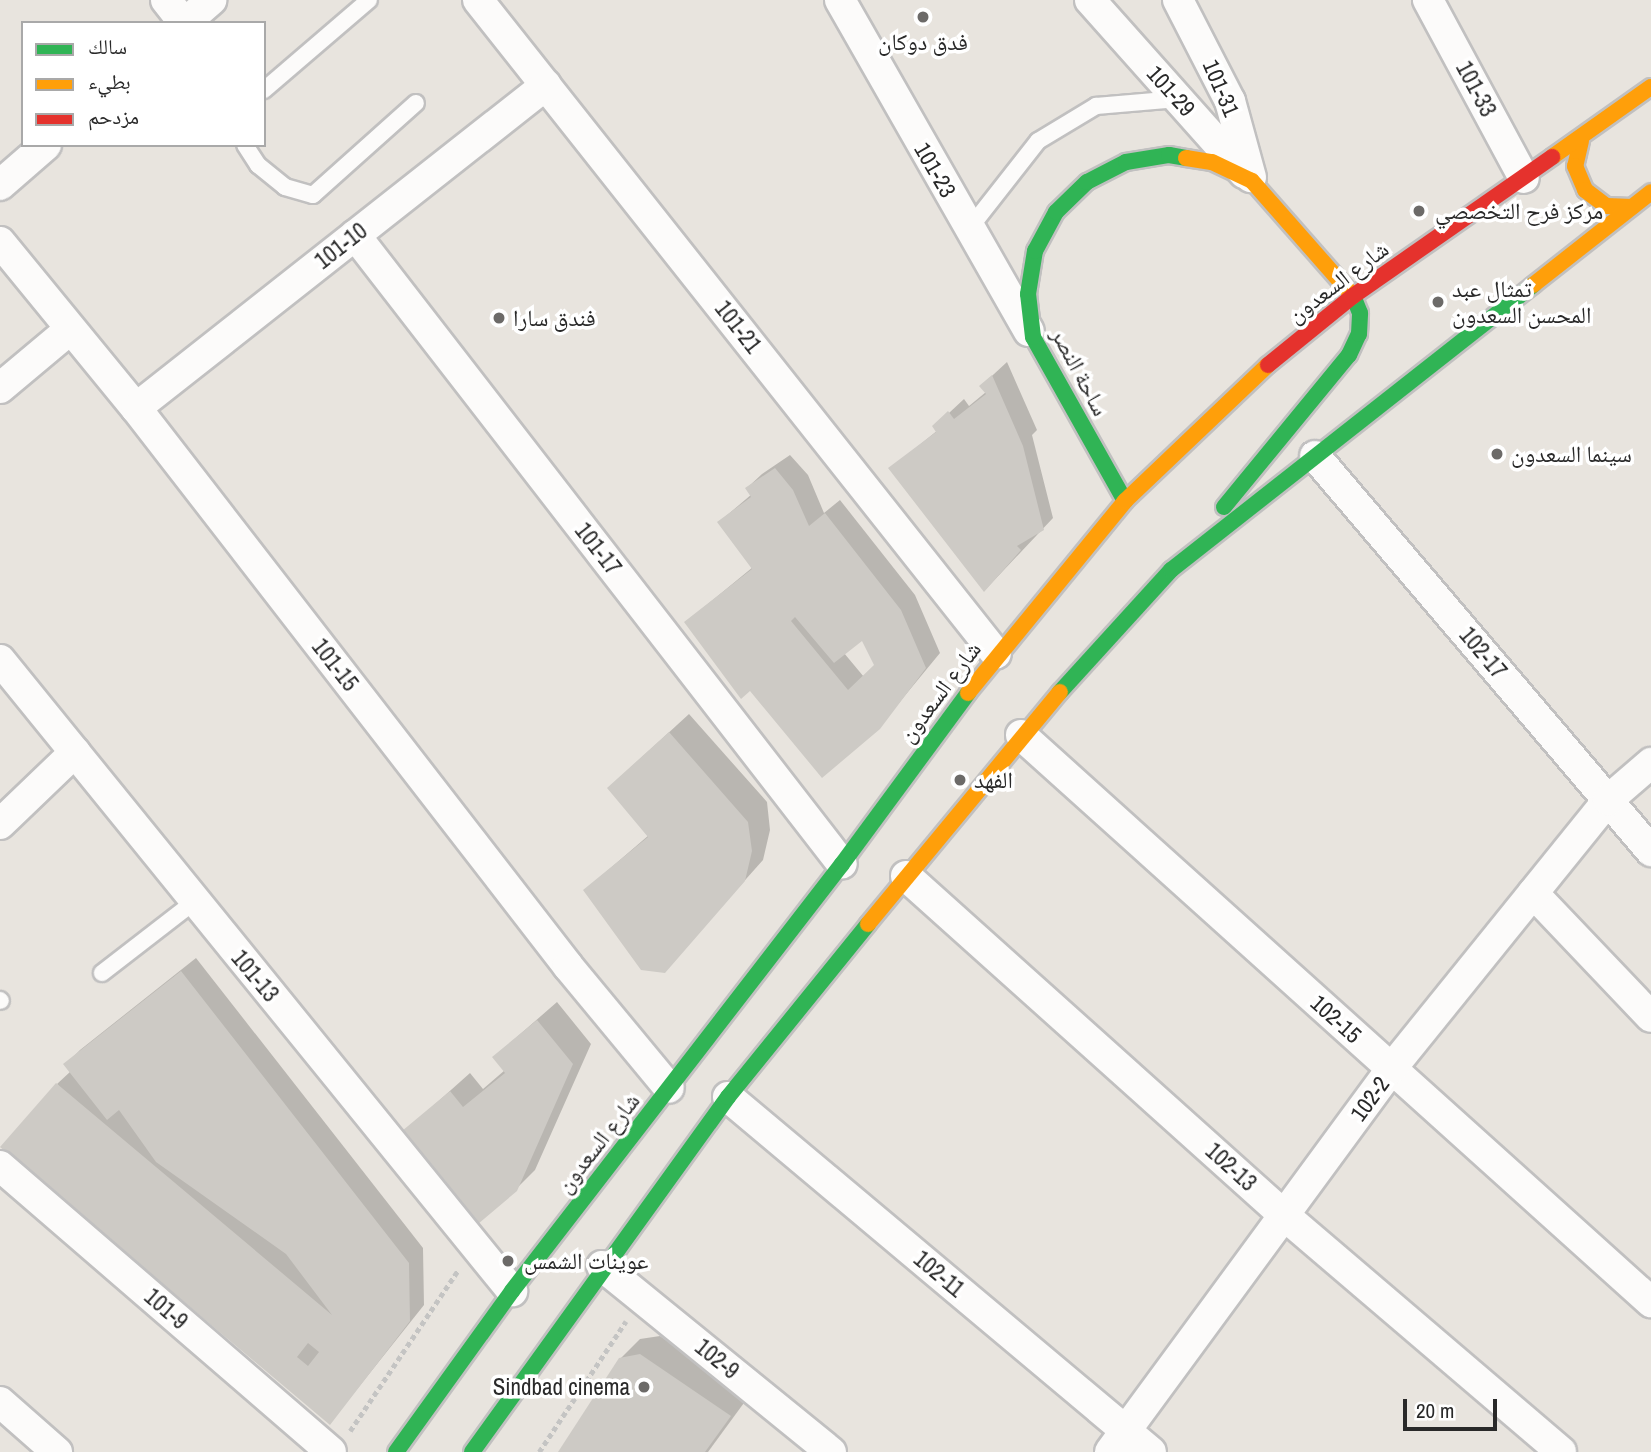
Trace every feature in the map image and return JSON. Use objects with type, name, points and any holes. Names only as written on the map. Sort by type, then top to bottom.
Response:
[{"type":"main road","name":"شارع السعدون","points":[[396,1452],[512,1291],[842,864],[996,654],[1125,501],[1264,368],[1353,296],[1581,141],[1651,87]]},
{"type":"main road","points":[[1581,141],[1575,166],[1584,190],[1605,206],[1632,207]]},
{"type":"main road","name":"ساحة النصر","points":[[1125,501],[1033,337],[1028,294],[1035,251],[1056,212],[1087,182],[1126,162],[1169,155],[1212,162],[1252,181],[1353,296]]},
{"type":"main road","points":[[1171,570],[1651,192]]},
{"type":"main road","points":[[472,1452],[602,1266],[728,1097],[1021,736],[1171,570],[1341,366],[1359,334],[1360,313],[1353,296]]},
{"type":"street","points":[[166,0],[182,21]]},
{"type":"street","points":[[186,21],[211,0]]},
{"type":"street","name":"101-21","points":[[478,0],[996,654]]},
{"type":"street","name":"101-23","points":[[840,0],[1033,337]]},
{"type":"street","name":"101-29","points":[[1090,0],[1252,181]]},
{"type":"street","name":"101-31","points":[[1178,0],[1230,101],[1252,181]]},
{"type":"street","name":"101-33","points":[[1428,0],[1524,178]]},
{"type":"street","name":"101-10","points":[[136,408],[546,85]]},
{"type":"street","points":[[0,185],[44,147]]},
{"type":"street","name":"101-17","points":[[355,235],[842,864]]},
{"type":"street","name":"101-15","points":[[0,242],[69,330],[136,408],[568,966],[668,1088]]},
{"type":"street","points":[[0,388],[69,330]]},
{"type":"street","name":"102-17","points":[[1315,456],[1651,851]]},
{"type":"street","name":"101-13","points":[[0,660],[512,1291]]},
{"type":"street","name":"102-15","points":[[1021,736],[1651,1302]]},
{"type":"street","points":[[0,824],[75,752]]},
{"type":"street","name":"102-2","points":[[1118,1441],[1391,1069],[1608,800],[1651,763]]},
{"type":"street","name":"102-13","points":[[906,876],[1285,1216],[1561,1452]]},
{"type":"street","points":[[1533,893],[1651,1017]]},
{"type":"street","name":"102-11","points":[[728,1097],[1118,1441],[1151,1452]]},
{"type":"street","name":"101-9","points":[[0,1166],[337,1447]]},
{"type":"street","name":"102-9","points":[[602,1266],[831,1452]]},
{"type":"street","points":[[0,1402],[57,1452]]},
{"type":"lane","points":[[266,88],[369,0]]},
{"type":"lane","points":[[969,229],[1038,141],[1096,106],[1178,99]]},
{"type":"lane","points":[[246,147],[258,165],[285,187],[313,195],[416,103]]},
{"type":"lane","points":[[102,973],[194,902]]},
{"type":"path","points":[[337,1447],[455,1274]]},
{"type":"path","points":[[539,1452],[641,1297]]},
{"type":"building","points":[[992,375],[1023,446],[1044,530],[1017,546],[1021,550],[984,592],[888,468],[936,432],[932,426],[948,411],[954,419],[986,394],[979,386]]},
{"type":"building","points":[[775,468],[793,490],[809,526],[825,513],[901,610],[926,668],[880,729],[822,778],[750,691],[741,699],[684,622],[752,569],[717,522],[751,497],[745,488]],"holes":[[[795,617],[834,663],[862,641],[874,665],[848,690],[791,621]]]},
{"type":"building","points":[[669,732],[748,822],[752,851],[745,881],[665,973],[641,970],[583,890],[648,837],[607,788]]},
{"type":"building","points":[[181,971],[409,1263],[410,1321],[330,1425],[0,1147],[56,1083],[332,1315],[286,1254],[156,1162],[119,1110],[107,1120],[63,1064]],"holes":[[[308,1343],[319,1352],[308,1366],[297,1357]]]},
{"type":"building","points":[[537,1020],[573,1064],[517,1191],[478,1224],[402,1131],[450,1091],[463,1107],[505,1073],[492,1057]]},
{"type":"building","name":"Sindbad cinema","points":[[640,1354],[731,1416],[705,1452],[558,1452],[619,1358]]},
{"type":"traffic: fast","points":[[1125,501],[1033,337],[1028,294],[1035,251],[1056,212],[1087,182],[1126,162],[1169,155],[1186,158]]},
{"type":"traffic: fast","points":[[1060,692],[1171,570],[1533,285]]},
{"type":"traffic: fast","points":[[1224,507],[1349,355],[1359,334],[1360,313],[1353,296]]},
{"type":"traffic: fast","points":[[396,1452],[512,1291],[842,864],[968,693]]},
{"type":"traffic: fast","points":[[472,1452],[728,1097],[868,924]]},
{"type":"traffic: slow","points":[[1552,157],[1651,87]]},
{"type":"traffic: slow","points":[[1581,141],[1575,166],[1585,190],[1606,206],[1632,207]]},
{"type":"traffic: slow","points":[[1186,158],[1212,162],[1252,181],[1353,296]]},
{"type":"traffic: slow","points":[[1533,285],[1651,192]]},
{"type":"traffic: slow","points":[[968,693],[1125,501],[1268,365]]},
{"type":"traffic: slow","points":[[868,924],[1060,692]]},
{"type":"traffic: jam","points":[[1268,365],[1353,296],[1552,157]]},
{"type":"place","name":"فدق دوكان","points":[[923,17]]},
{"type":"place","name":"مركز فرح التخصصي","points":[[1419,211]]},
{"type":"place","name":"تمثال عبد المحسن السعدون","points":[[1438,302]]},
{"type":"place","name":"فندق سارا","points":[[499,318]]},
{"type":"place","name":"سينما السعدون","points":[[1497,454]]},
{"type":"place","name":"الفهد","points":[[960,780]]},
{"type":"place","name":"عوينات الشمس","points":[[508,1261]]},
{"type":"place","name":"Sindbad cinema","points":[[644,1387]]}]
